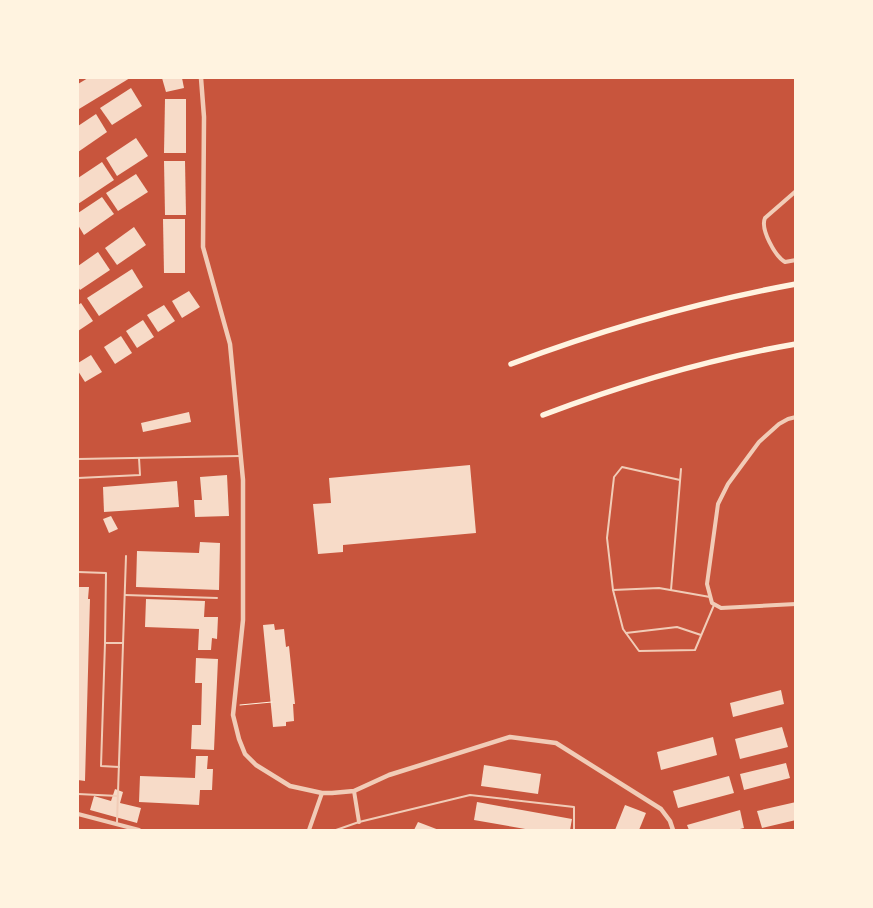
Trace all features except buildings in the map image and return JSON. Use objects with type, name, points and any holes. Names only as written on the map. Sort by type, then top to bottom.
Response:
[{"type":"main road","points":[[511,364],[642,320],[716,300],[796,284]]},
{"type":"main road","points":[[543,415],[613,390],[666,374],[722,359],[796,344]]},
{"type":"street","points":[[200,78],[204,117],[203,247],[230,344],[243,480],[243,620],[233,715],[245,754],[256,765],[290,786],[322,793],[354,791],[389,775],[510,737],[556,743],[661,809],[670,821],[673,830]]},
{"type":"street","points":[[796,191],[765,218],[763,224],[772,247],[781,260],[785,262],[796,260]]},
{"type":"street","points":[[796,417],[780,424],[759,442],[728,484],[718,504],[707,584],[714,605],[725,608],[796,604]]},
{"type":"street","points":[[354,791],[359,822]]},
{"type":"street","points":[[309,830],[322,793]]},
{"type":"street","points":[[78,814],[139,830]]},
{"type":"lane","points":[[78,459],[240,456]]},
{"type":"lane","points":[[78,478],[140,475],[139,458]]},
{"type":"lane","points":[[680,480],[622,467],[614,476],[607,538],[613,590],[623,629],[639,651],[695,650],[714,605]]},
{"type":"lane","points":[[671,590],[680,469]]},
{"type":"lane","points":[[116,825],[126,556]]},
{"type":"lane","points":[[78,572],[106,573],[101,766],[119,767]]},
{"type":"lane","points":[[613,590],[659,588],[710,597]]},
{"type":"lane","points":[[125,595],[217,598]]},
{"type":"lane","points":[[626,633],[677,627],[701,635]]},
{"type":"lane","points":[[104,642],[123,643]]},
{"type":"lane","points":[[78,794],[118,796]]},
{"type":"lane","points":[[336,830],[359,822],[470,795],[574,807],[574,830]]},
{"type":"path","points":[[236,706],[272,702]]}]
